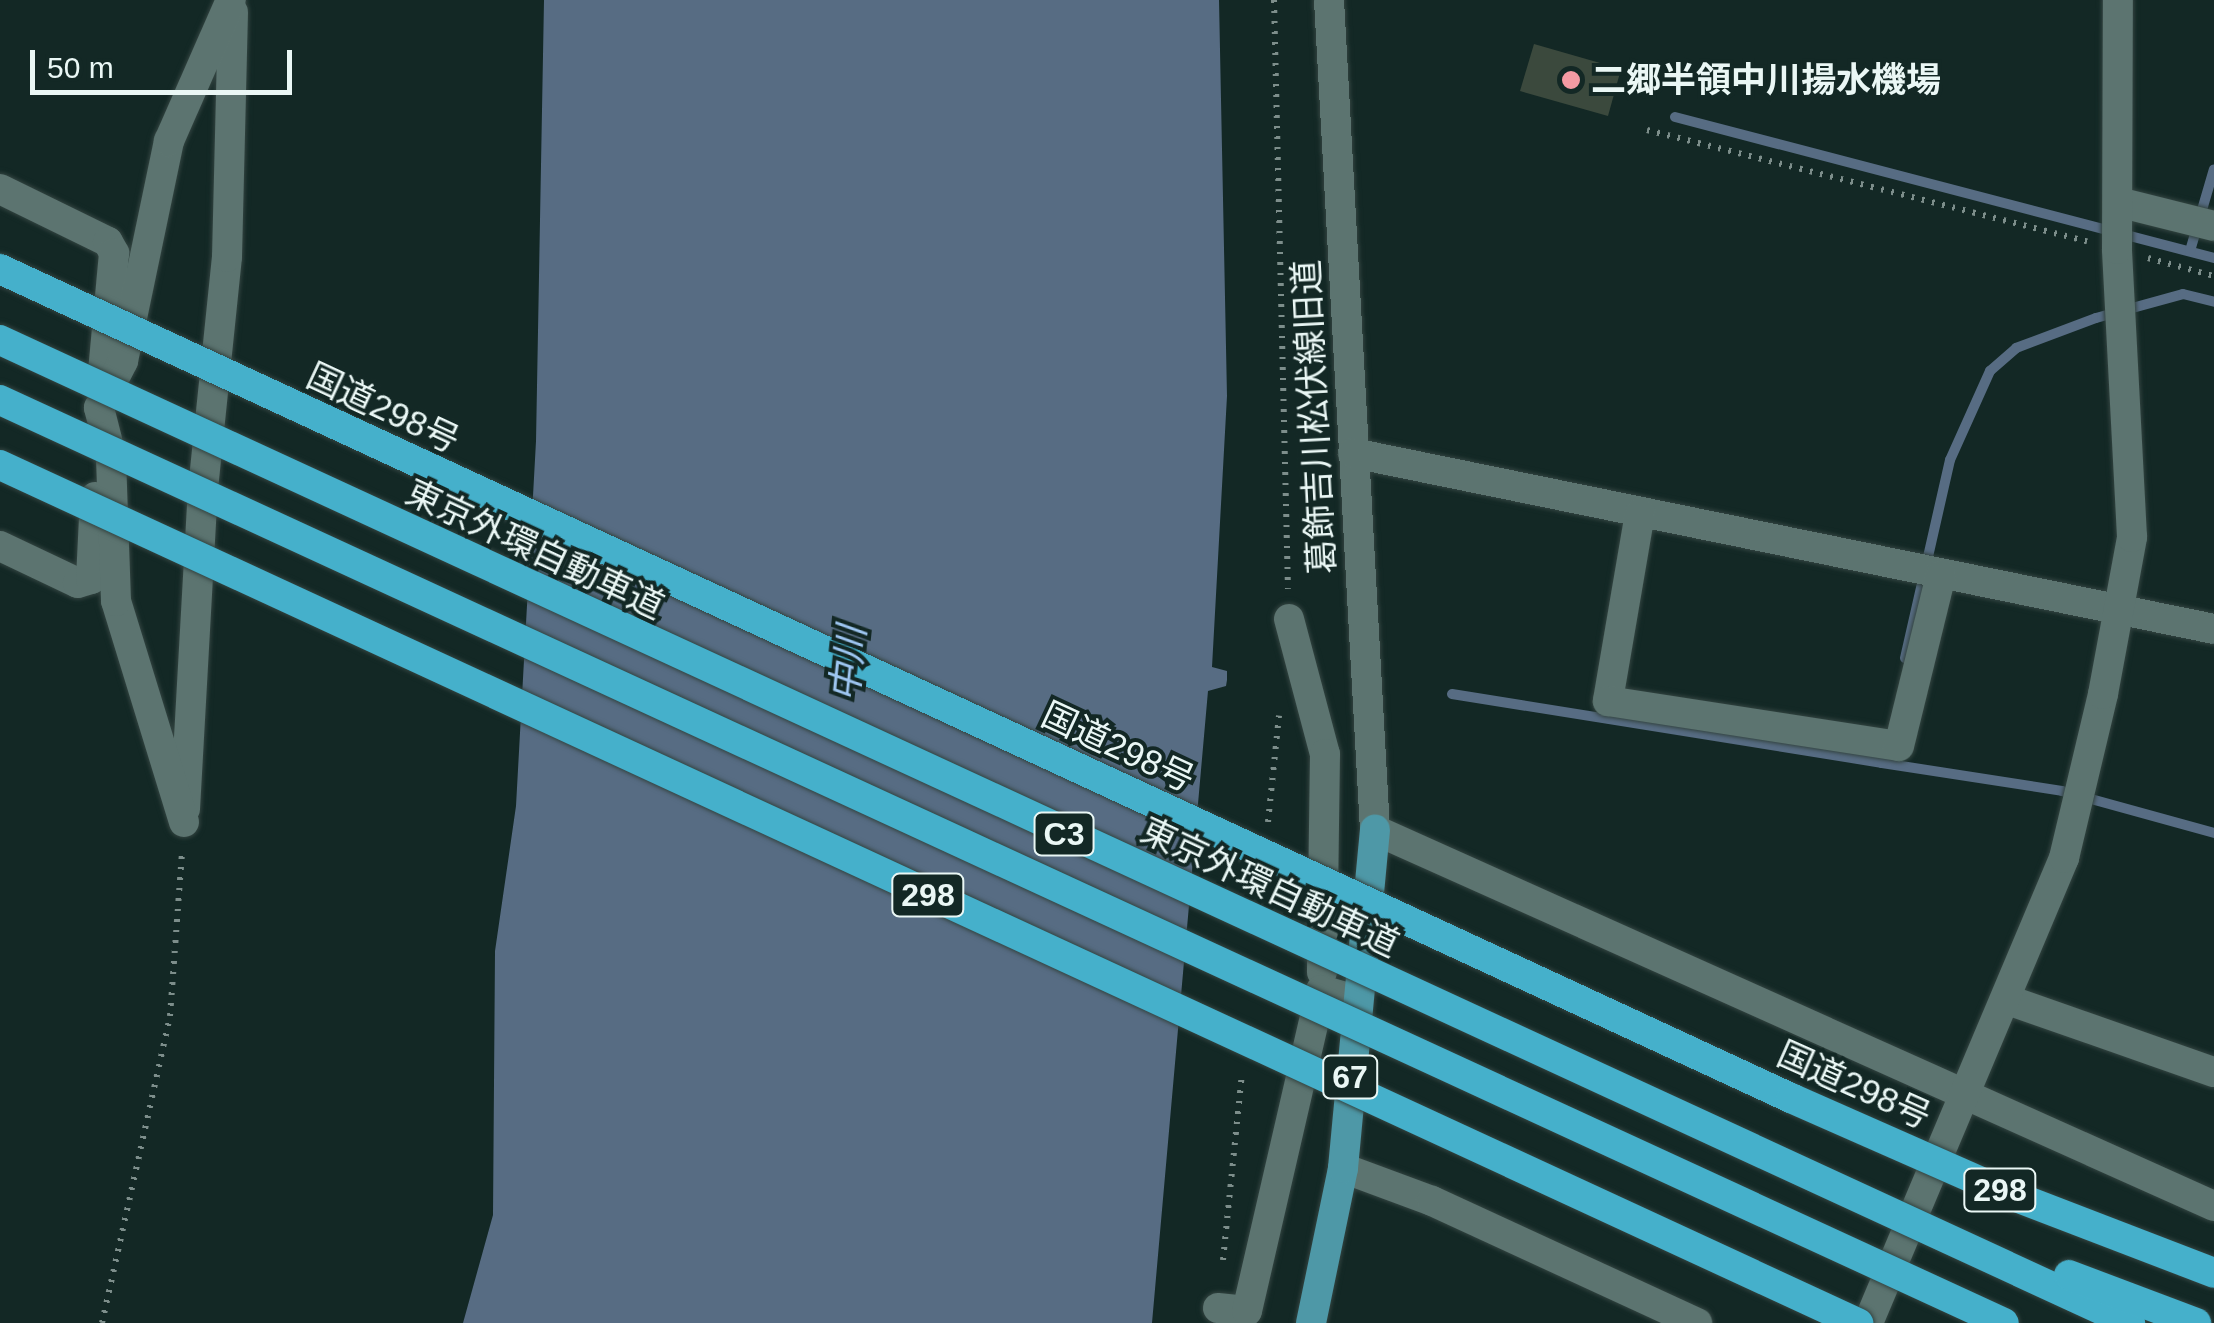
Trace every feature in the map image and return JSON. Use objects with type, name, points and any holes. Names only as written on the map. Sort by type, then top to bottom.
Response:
[{"type":"highway","name":"国道298号","points":[[0,270],[1790,1098],[2006,1193],[2214,1273]]},
{"type":"highway","name":"東京外環自動車道","points":[[0,340],[2130,1323]]},
{"type":"highway","name":"C3","points":[[0,400],[2004,1323]]},
{"type":"highway","name":"298","points":[[0,465],[1858,1323]]},
{"type":"highway","name":"298","points":[[1846,1194],[2196,1323]]},
{"type":"main road","name":"67","points":[[1312,1323],[1344,1168],[1356,1000],[1375,830]]},
{"type":"street","points":[[184,822],[116,602],[110,455],[99,408],[123,361],[169,141],[232,0]]},
{"type":"street","points":[[184,822],[203,489],[227,257],[232,0]]},
{"type":"street","name":"葛飾吉川松伏線旧道","points":[[1329,0],[1375,830]]},
{"type":"street","points":[[1868,1323],[1960,1095],[2008,1000],[2064,858],[2118,612],[2132,537],[2117,249],[2118,0]]},
{"type":"street","points":[[0,189],[108,242],[114,253],[99,408],[91,579],[78,583],[0,546]]},
{"type":"street","points":[[2118,202],[2214,226]]},
{"type":"street","points":[[1353,453],[2214,630]]},
{"type":"street","points":[[1640,513],[1608,701],[1900,746],[1941,575]]},
{"type":"street","points":[[1218,1308],[1246,1310],[1321,990],[1324,754],[1289,619]]},
{"type":"street","points":[[1375,830],[2214,1206]]},
{"type":"street","points":[[1321,990],[1356,1000]]},
{"type":"street","points":[[2008,1000],[2214,1072]]},
{"type":"street","points":[[1344,1168],[1432,1201],[1696,1323]]},
{"type":"path","points":[[1647,130],[2214,276]]},
{"type":"path","points":[[102,1323],[170,1016],[184,822]]},
{"type":"water","name":"中川","points":[[544,0],[1219,0],[1227,396],[1212,667],[1227,671],[1227,680],[1226,686],[1208,691],[1152,1323],[463,1323],[493,1215],[495,951],[516,806],[536,441]]},
{"type":"building","name":"二郷半領中川揚水機場","points":[[1534,44],[1621,69],[1608,116],[1520,91]]},
{"type":"waterway","points":[[1675,117],[2214,258]]},
{"type":"waterway","points":[[2190,251],[2214,169]]},
{"type":"waterway","points":[[1905,658],[1950,460],[1990,371],[2016,348],[2096,318],[2183,294],[2214,302]]},
{"type":"waterway","points":[[1452,694],[1882,763],[1885,748]]},
{"type":"waterway","points":[[1882,763],[2062,791],[2214,833]]},
{"type":"place","name":"二郷半領中川揚水機場","points":[[1571,80]]}]
